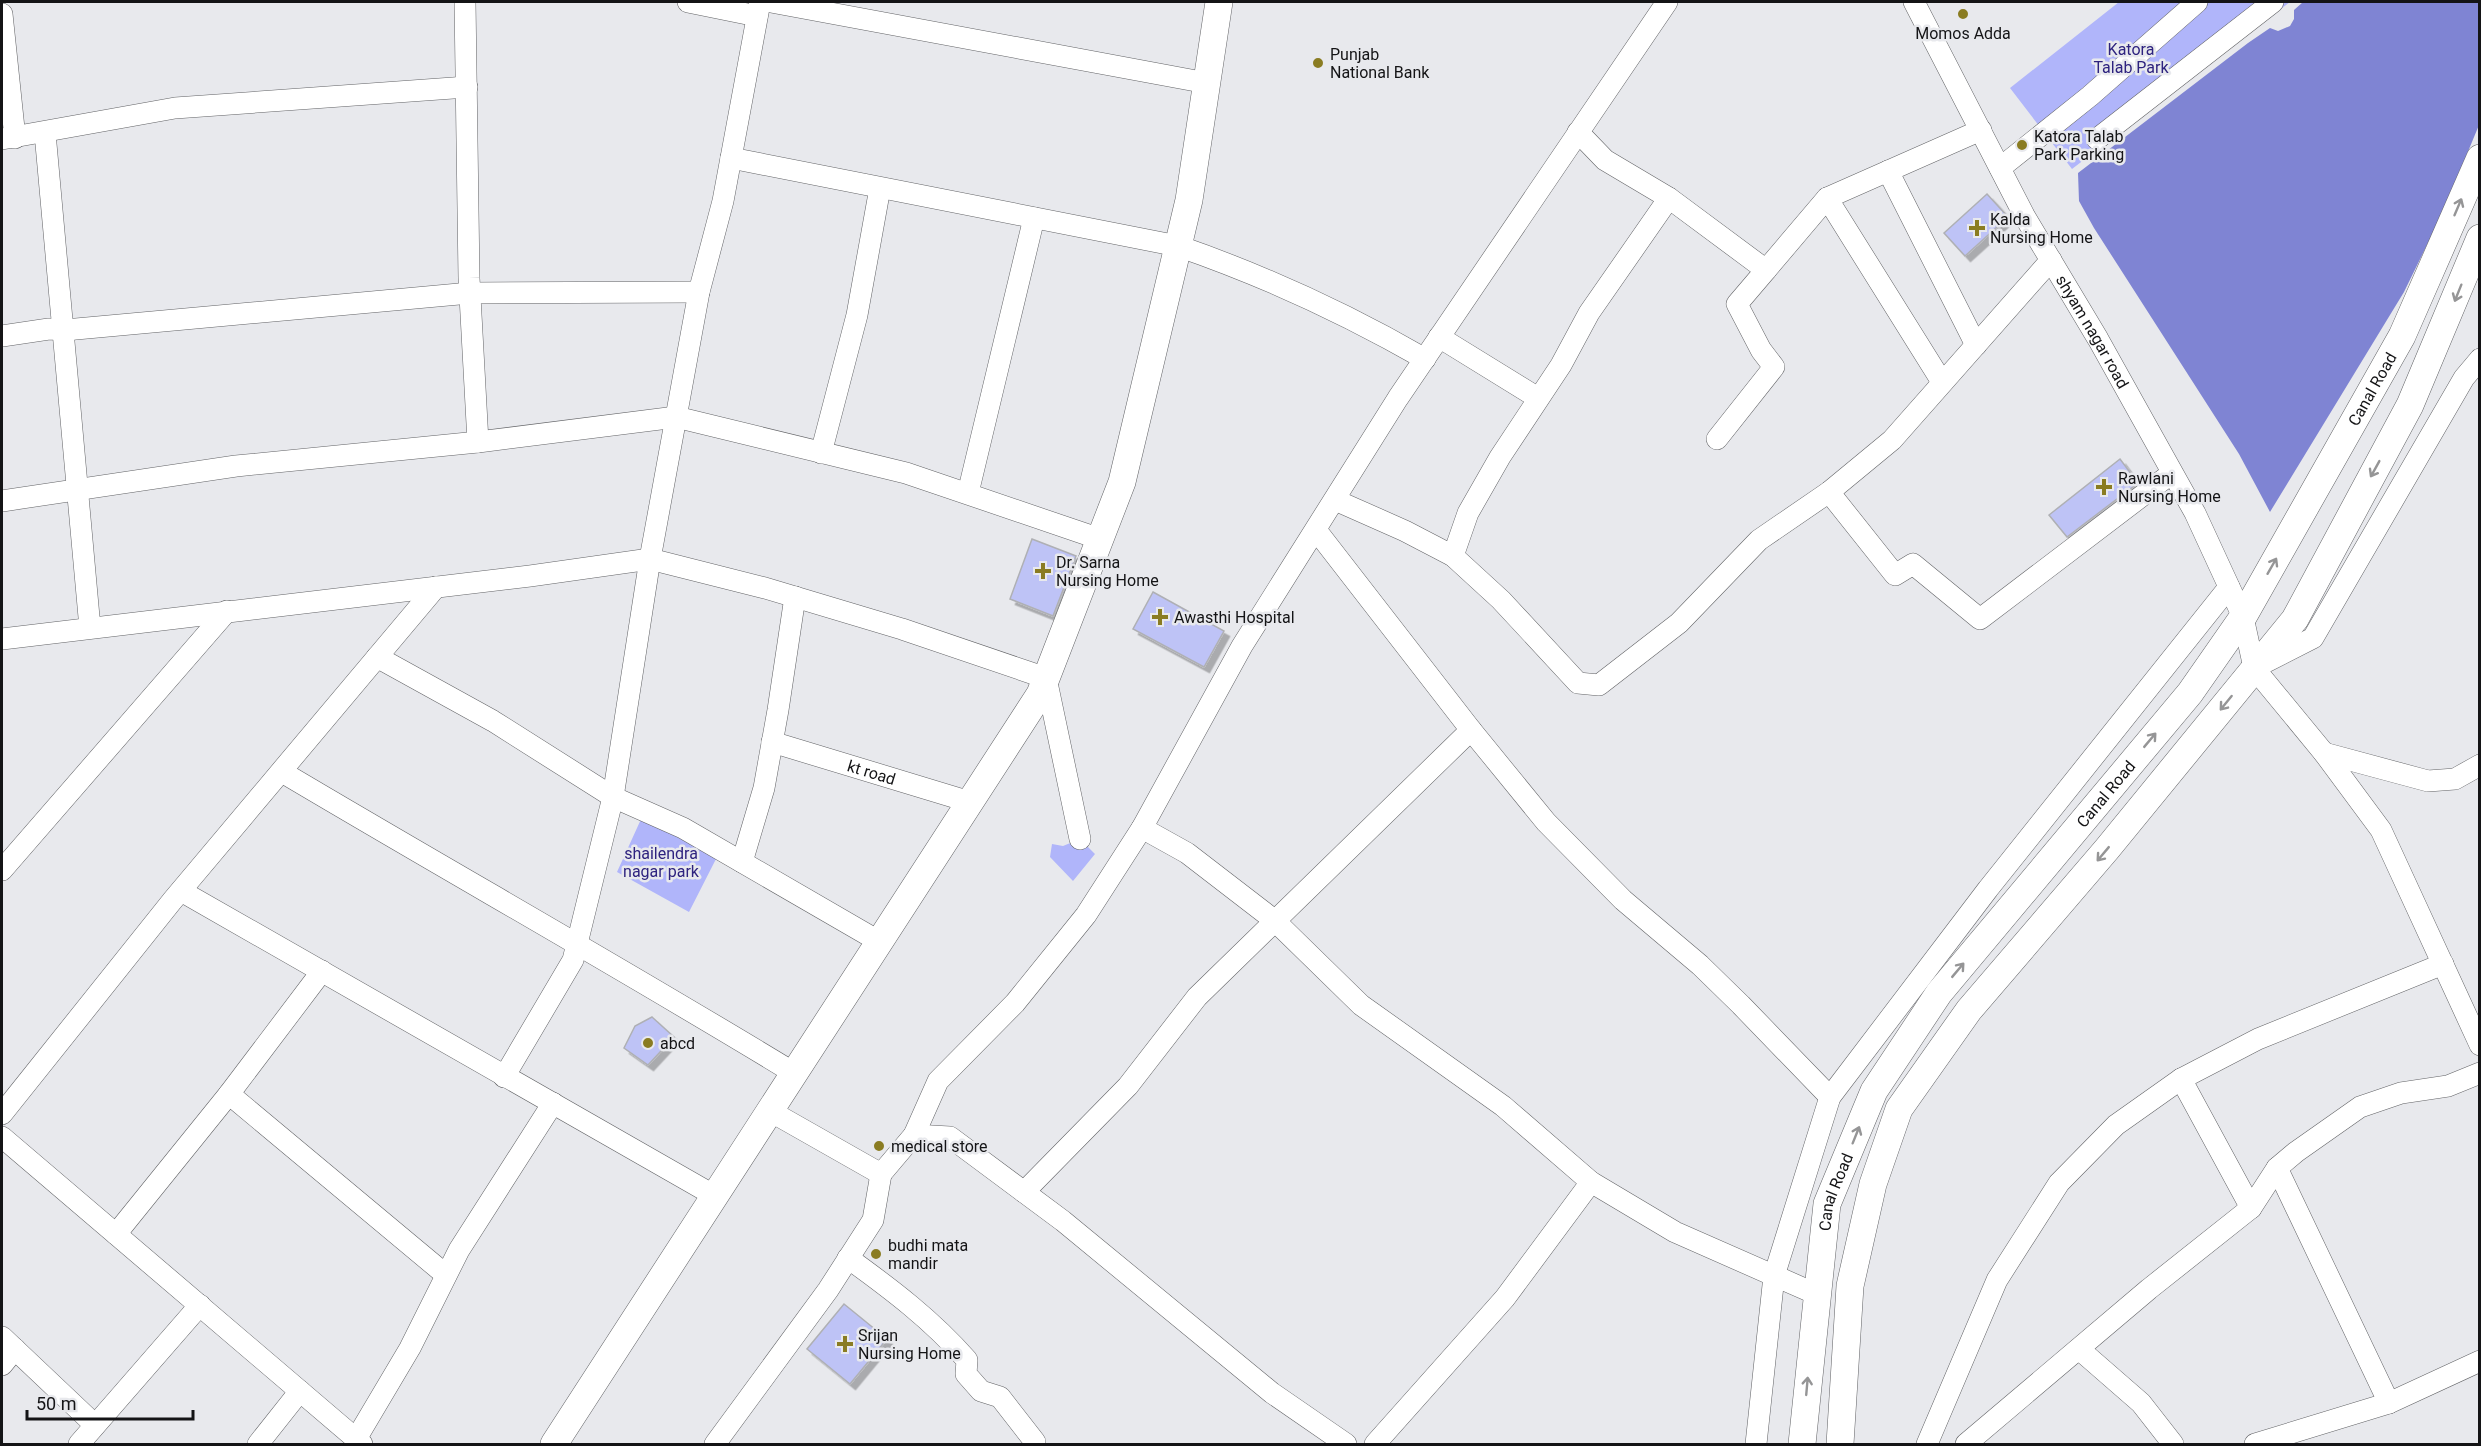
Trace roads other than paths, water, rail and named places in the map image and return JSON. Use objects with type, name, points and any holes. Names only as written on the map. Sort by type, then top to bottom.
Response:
[{"type":"main road","points":[[554,1444],[1040,694],[1122,482],[1189,200],[1219,2]]},
{"type":"main road","name":"Canal Road","points":[[1802,1444],[1827,1204],[1874,1091],[1939,993],[2190,693],[2243,617],[2402,336],[2480,158]]},
{"type":"main road","name":"Canal Road","points":[[1839,1444],[1850,1286],[1873,1184],[1899,1109],[1969,1010],[2107,849],[2295,620],[2409,405],[2480,238]]},
{"type":"street","points":[[465,2],[470,293],[478,442]]},
{"type":"street","points":[[688,2],[763,6],[1207,83]]},
{"type":"street","points":[[715,1444],[755,1393],[873,1220],[881,1174],[914,1135],[938,1081],[1022,994],[1086,915],[1142,828],[1242,646],[1439,337],[1667,2]]},
{"type":"street","points":[[2000,168],[2090,96],[2197,2]]},
{"type":"street","points":[[2097,139],[2273,2]]},
{"type":"street","name":"shyam nagar road","points":[[1917,3],[2000,168],[2195,513],[2243,617],[2254,668]]},
{"type":"street","points":[[504,1077],[573,960],[613,797],[650,559],[699,292],[723,201],[763,6]]},
{"type":"street","points":[[2,14],[8,139],[175,108],[467,87]]},
{"type":"street","points":[[1717,439],[1774,367],[1761,350],[1737,304],[1827,198],[1981,130]]},
{"type":"street","points":[[1578,132],[1605,160],[1669,198],[1766,270]]},
{"type":"street","points":[[45,133],[65,330],[76,492],[90,628]]},
{"type":"street","points":[[731,158],[1178,246],[1233,265],[1309,297],[1363,323],[1425,359]]},
{"type":"street","points":[[1888,171],[1976,345]]},
{"type":"street","points":[[821,453],[856,315],[880,188]]},
{"type":"street","points":[[1453,556],[1468,513],[1538,398],[1561,365],[1589,312],[1669,198]]},
{"type":"street","points":[[1827,198],[1942,382]]},
{"type":"street","points":[[968,493],[1034,218]]},
{"type":"street","points":[[1335,500],[1405,531],[1453,556],[1501,600],[1578,682],[1599,685],[1679,623],[1760,540],[1829,492],[1892,440],[2051,260]]},
{"type":"street","points":[[2,336],[49,329],[65,330],[470,293],[699,292]]},
{"type":"street","points":[[1439,337],[1538,398]]},
{"type":"street","points":[[2480,359],[2458,388],[2313,638],[2254,668],[2324,753],[2381,830],[2480,1045]]},
{"type":"street","points":[[2,501],[76,492],[236,466],[478,442],[676,417],[906,473],[1100,539]]},
{"type":"street","points":[[1829,492],[1895,574],[1913,564],[1980,619],[2172,473]]},
{"type":"street","points":[[1316,530],[1471,730],[1546,822],[1623,900],[1701,965],[1830,1097]]},
{"type":"street","points":[[2,639],[650,559],[795,597],[902,629],[1046,678],[1080,839]]},
{"type":"street","points":[[2,1114],[181,891],[436,587]]},
{"type":"street","points":[[1756,1444],[1774,1276],[1830,1097],[1988,888],[2229,587]]},
{"type":"street","points":[[742,862],[764,788],[795,597]]},
{"type":"street","points":[[2,870],[227,611]]},
{"type":"street","points":[[377,657],[493,721],[613,797],[682,828],[880,942]]},
{"type":"street","points":[[1024,1192],[1128,1086],[1197,997],[1471,730]]},
{"type":"street","name":"kt road","points":[[772,742],[970,802]]},
{"type":"street","points":[[2324,753],[2428,781],[2455,779],[2480,765]]},
{"type":"street","points":[[282,772],[449,871],[577,942],[794,1073]]},
{"type":"street","points":[[1142,828],[1187,853],[1274,920],[1361,1005],[1503,1106],[1591,1182],[1675,1232],[1816,1294]]},
{"type":"street","points":[[181,891],[715,1196]]},
{"type":"street","points":[[1927,1444],[1997,1280],[2059,1183],[2116,1125],[2181,1079],[2258,1039],[2443,964]]},
{"type":"street","points":[[116,1234],[229,1094],[322,972]]},
{"type":"street","points":[[1966,1444],[2149,1289],[2252,1208],[2277,1168],[2296,1152],[2360,1107],[2401,1093],[2448,1086],[2480,1073]]},
{"type":"street","points":[[2181,1079],[2252,1208]]},
{"type":"street","points":[[229,1094],[446,1275]]},
{"type":"street","points":[[2,1137],[359,1442],[410,1348],[459,1250],[553,1103]]},
{"type":"street","points":[[770,1111],[881,1174]]},
{"type":"street","points":[[914,1135],[950,1137],[1063,1221],[1272,1393],[1346,1444]]},
{"type":"street","points":[[2277,1168],[2389,1403]]},
{"type":"street","points":[[1375,1444],[1505,1298],[1591,1182]]},
{"type":"street","points":[[848,1258],[899,1295],[947,1337],[967,1360],[966,1374],[981,1390],[1000,1397],[1035,1442],[1032,1444]]},
{"type":"street","points":[[79,1444],[200,1305]]},
{"type":"street","points":[[2079,1349],[2141,1403],[2173,1444]]},
{"type":"street","points":[[6,1350],[95,1425]]},
{"type":"street","points":[[2255,1444],[2389,1403],[2480,1361]]},
{"type":"street","points":[[258,1444],[300,1391]]},
{"type":"place","name":"Momos Adda","points":[[1963,14]]},
{"type":"place","name":"Punjab National Bank","points":[[1318,63]]},
{"type":"place","name":"Katora Talab Park Parking","points":[[2022,145]]},
{"type":"place","name":"Kalda Nursing Home","points":[[1977,228]]},
{"type":"place","name":"Rawlani Nursing Home","points":[[2104,487]]},
{"type":"place","name":"Dr. Sarna Nursing Home","points":[[1043,571]]},
{"type":"place","name":"Awasthi Hospital","points":[[1160,617]]},
{"type":"place","name":"abcd","points":[[648,1043]]},
{"type":"place","name":"medical store","points":[[879,1146]]},
{"type":"place","name":"budhi mata mandir","points":[[876,1254]]},
{"type":"place","name":"Srijan Nursing Home","points":[[845,1344]]},
{"type":"park label","name":"Katora Talab Park","points":[[2131,58]]},
{"type":"park label","name":"shailendra nagar park","points":[[661,862]]}]
